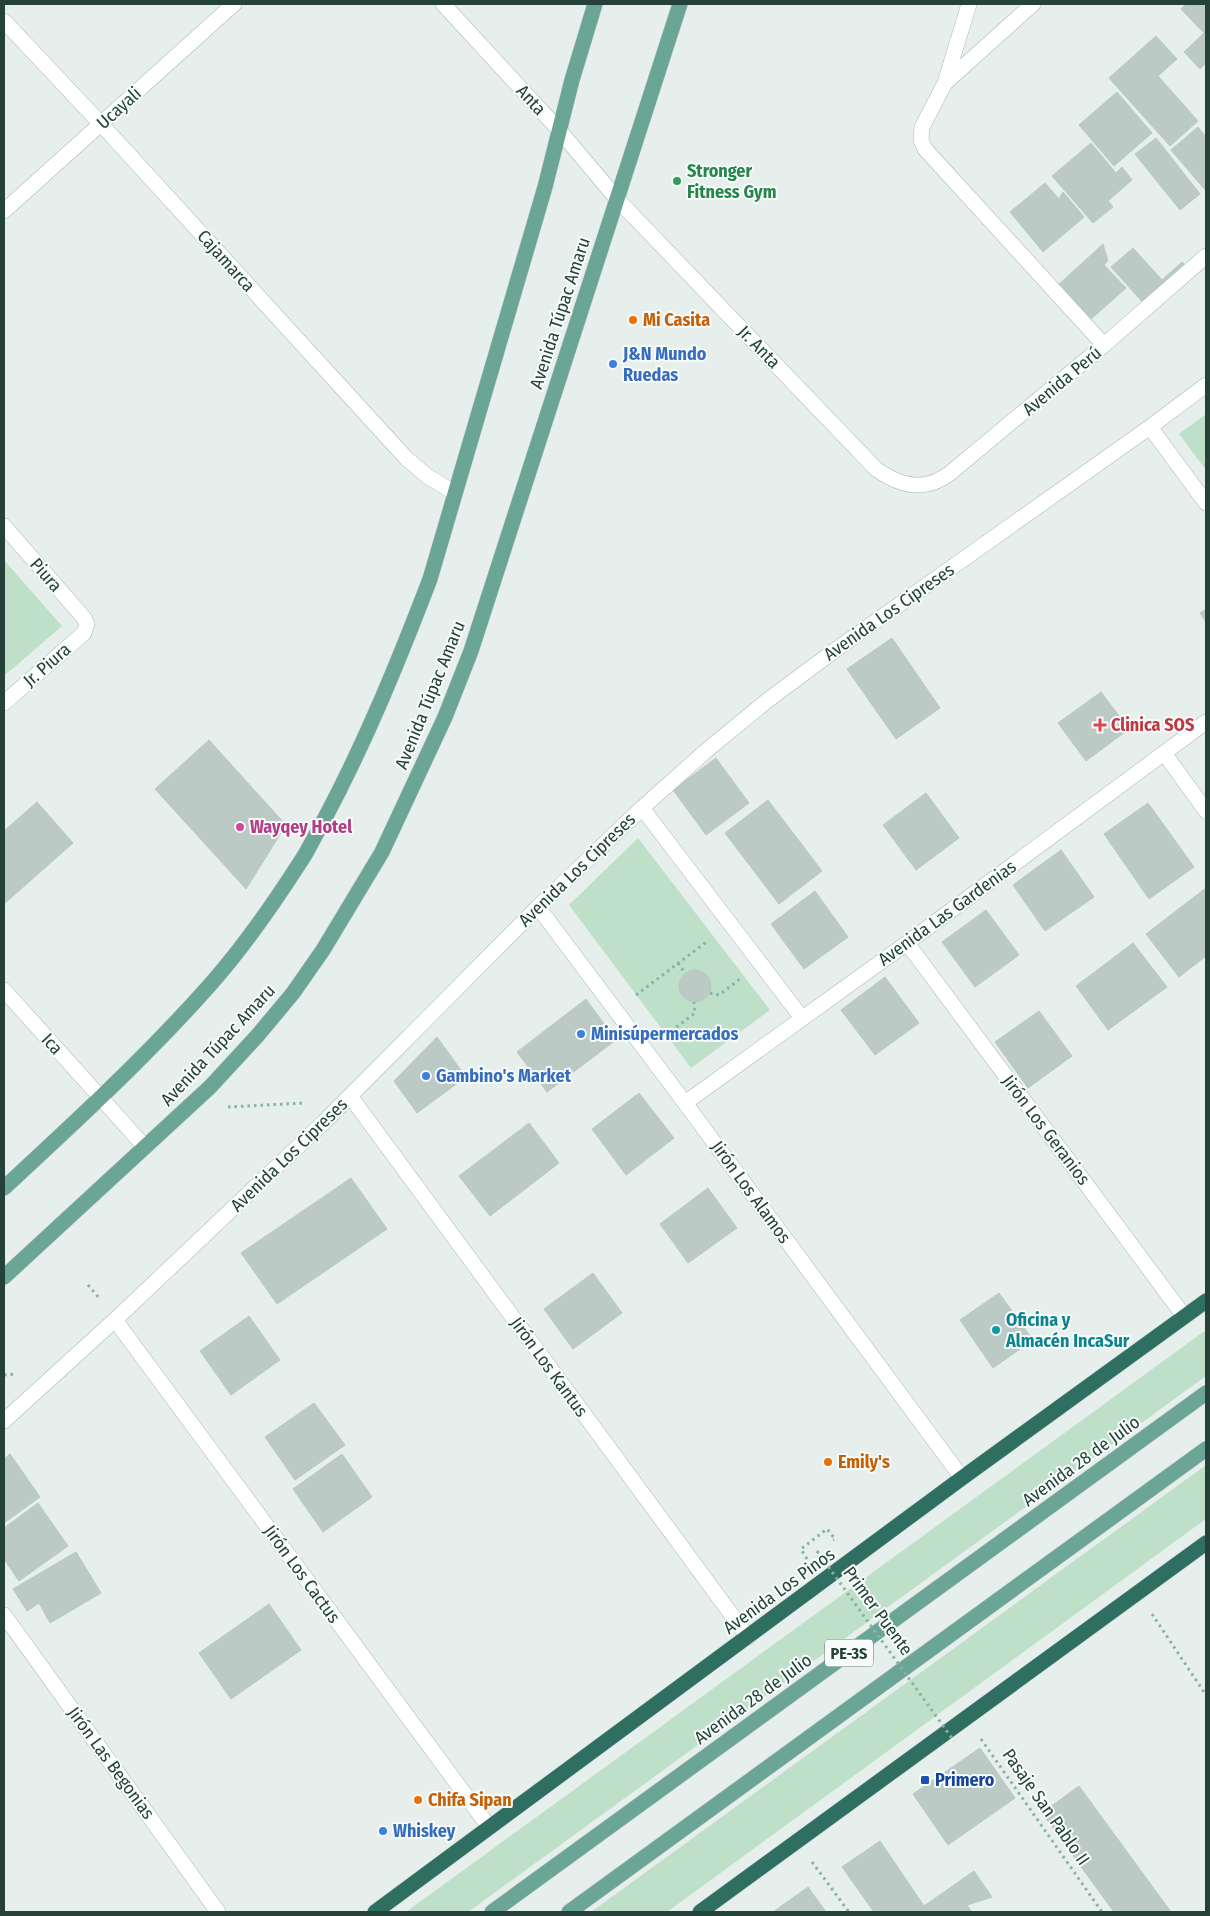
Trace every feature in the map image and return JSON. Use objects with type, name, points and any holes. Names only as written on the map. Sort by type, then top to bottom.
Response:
[{"type":"highway","name":"Avenida Los Pinos","points":[[375,1912],[1206,1300]]},
{"type":"highway","points":[[700,1912],[1206,1543]]},
{"type":"main road","points":[[4,1188],[154,1046],[210,985],[260,922],[300,863],[337,795],[367,734],[407,641],[430,579],[545,187],[559,130],[595,4]]},
{"type":"main road","name":"Avenida Túpac Amaru","points":[[4,1277],[210,1087],[258,1035],[293,993],[323,950],[382,852],[445,717],[470,651],[680,4]]},
{"type":"main road","name":"Avenida 28 de Julio","points":[[492,1912],[1206,1393]]},
{"type":"main road","name":"PE-3S","points":[[569,1912],[1206,1449]]},
{"type":"street","name":"Ucayali","points":[[4,211],[234,4]]},
{"type":"street","name":"Anta","points":[[442,4],[559,130],[617,199]]},
{"type":"street","points":[[969,4],[945,82],[922,127],[921,140],[925,150],[1104,345]]},
{"type":"street","points":[[945,82],[1033,4]]},
{"type":"street","name":"Cajamarca","points":[[4,21],[101,124],[406,458],[427,476],[455,492]]},
{"type":"street","name":"Jr. Anta","points":[[617,199],[876,468],[889,479],[908,484]]},
{"type":"street","name":"Avenida Perú","points":[[908,484],[928,484],[949,474],[1104,345],[1206,256]]},
{"type":"street","name":"Avenida Los Cipreses","points":[[4,1421],[115,1320],[350,1096],[538,908],[642,808],[768,700],[1206,385]]},
{"type":"street","points":[[1150,427],[1206,503]]},
{"type":"street","name":"Piura","points":[[4,526],[84,618],[87,624]]},
{"type":"street","name":"Jr. Piura","points":[[4,703],[84,633],[87,624]]},
{"type":"street","name":"Avenida Las Gardenias","points":[[686,1103],[907,943],[1206,722]]},
{"type":"street","points":[[1164,753],[1206,811]]},
{"type":"street","points":[[642,808],[802,1018]]},
{"type":"street","name":"Jirón Los Alamos","points":[[538,908],[686,1103],[962,1478]]},
{"type":"street","name":"Jirón Los Geranios","points":[[907,943],[1184,1316]]},
{"type":"street","name":"Ica","points":[[4,990],[145,1147]]},
{"type":"street","name":"Jirón Los Kantus","points":[[350,1096],[748,1637]]},
{"type":"street","name":"Jirón Los Cactus","points":[[115,1320],[489,1827]]},
{"type":"street","name":"Jirón Las Begonias","points":[[4,1614],[218,1912]]},
{"type":"path","points":[[616,1010],[730,923]]},
{"type":"path","points":[[678,963],[685,973]]},
{"type":"path","points":[[710,993],[719,995],[761,964]]},
{"type":"path","points":[[645,1050],[695,1013],[694,1002]]},
{"type":"path","points":[[224,1104],[234,1107],[307,1103]]},
{"type":"path","points":[[801,1549],[827,1529],[834,1539],[829,1543]]},
{"type":"path","name":"Primer Puente","points":[[823,1547],[817,1551],[954,1741]]},
{"type":"path","points":[[1138,1593],[1206,1695]]},
{"type":"path","name":"Pasaje San Pablo II","points":[[966,1718],[1102,1912]]},
{"type":"path","points":[[796,1842],[849,1912]]},
{"type":"green space","points":[[1206,414],[1206,470],[1179,434]]},
{"type":"green space","points":[[4,560],[62,626],[4,676]]},
{"type":"green space","points":[[638,838],[770,1010],[691,1068],[569,905]]},
{"type":"green space","points":[[1206,1330],[1206,1376],[468,1912],[406,1912]]},
{"type":"green space","points":[[1206,1465],[1206,1519],[667,1912],[591,1912]]},
{"type":"building","points":[[1186,4],[1206,4],[1206,63],[1200,69],[1184,52],[1204,33],[1181,9]]},
{"type":"building","points":[[1156,36],[1177,59],[1158,76],[1198,121],[1170,146],[1109,78]]},
{"type":"building","points":[[1117,92],[1152,133],[1114,166],[1079,125]]},
{"type":"building","points":[[1198,127],[1206,137],[1206,191],[1171,150]]},
{"type":"building","points":[[1156,138],[1200,194],[1180,210],[1135,154]]},
{"type":"building","points":[[1091,143],[1116,173],[1122,167],[1132,180],[1108,201],[1113,207],[1093,223],[1052,176]]},
{"type":"building","points":[[1045,183],[1059,199],[1063,192],[1084,217],[1043,252],[1010,212]]},
{"type":"building","points":[[1103,244],[1108,261],[1104,265],[1126,288],[1090,320],[1058,285]]},
{"type":"building","points":[[1133,248],[1162,280],[1182,262],[1188,268],[1146,306],[1111,267]]},
{"type":"building","points":[[1206,609],[1206,622],[1200,613]]},
{"type":"building","points":[[892,638],[940,708],[896,739],[847,669]]},
{"type":"building","points":[[1101,692],[1129,729],[1086,761],[1058,723]]},
{"type":"building","points":[[209,740],[286,825],[246,889],[155,789]]},
{"type":"building","points":[[716,758],[749,803],[706,835],[673,790]]},
{"type":"building","points":[[926,793],[959,838],[916,870],[883,825]]},
{"type":"building","points":[[768,800],[822,871],[779,904],[725,833]]},
{"type":"building","points":[[37,802],[73,843],[4,904],[4,831]]},
{"type":"building","points":[[1148,803],[1194,867],[1149,899],[1104,834]]},
{"type":"building","points":[[1061,850],[1094,897],[1045,931],[1013,885]]},
{"type":"building","points":[[1206,888],[1206,956],[1179,977],[1146,934]]},
{"type":"building","points":[[815,891],[848,937],[804,969],[771,924]]},
{"type":"building","points":[[986,910],[1019,955],[975,987],[942,942]]},
{"type":"building","points":[[1133,943],[1167,987],[1108,1030],[1076,986]]},
{"type":"building","points":[[695,970],[701,971],[706,975],[710,980],[710,992],[706,997],[701,1001],[695,1002],[689,1001],[684,997],[680,992],[679,986],[680,980],[684,975],[689,971]]},
{"type":"building","points":[[885,977],[919,1023],[875,1055],[841,1010]]},
{"type":"building","points":[[586,999],[616,1040],[547,1092],[517,1052]]},
{"type":"building","points":[[1039,1011],[1072,1056],[1028,1088],[995,1042]]},
{"type":"building","points":[[437,1037],[466,1077],[417,1113],[394,1081]]},
{"type":"building","points":[[639,1093],[674,1138],[626,1175],[592,1129]]},
{"type":"building","points":[[529,1123],[559,1163],[490,1216],[459,1176]]},
{"type":"building","points":[[351,1178],[387,1229],[277,1304],[241,1253]]},
{"type":"building","points":[[708,1188],[737,1228],[688,1263],[660,1224]]},
{"type":"building","points":[[593,1273],[622,1313],[573,1349],[544,1309]]},
{"type":"building","name":"Oficina y Almacén IncaSur","points":[[999,1293],[1033,1340],[993,1368],[960,1320]]},
{"type":"building","points":[[249,1316],[280,1360],[231,1395],[200,1351]]},
{"type":"building","points":[[314,1403],[345,1445],[295,1480],[265,1437]]},
{"type":"building","points":[[10,1454],[40,1497],[4,1523],[4,1459]]},
{"type":"building","points":[[342,1454],[372,1497],[323,1532],[293,1489]]},
{"type":"building","points":[[38,1503],[68,1546],[19,1581],[4,1559],[4,1528]]},
{"type":"building","points":[[76,1552],[101,1593],[50,1623],[39,1603],[27,1611],[13,1589]]},
{"type":"building","points":[[269,1604],[301,1650],[231,1699],[199,1653]]},
{"type":"building","points":[[980,1748],[1015,1798],[948,1845],[913,1794]]},
{"type":"building","points":[[1079,1786],[1171,1912],[1114,1912],[1042,1813]]},
{"type":"building","points":[[880,1841],[924,1906],[974,1871],[992,1897],[967,1905],[972,1912],[874,1912],[842,1867]]},
{"type":"building","points":[[808,1887],[826,1912],[773,1912]]},
{"type":"place","name":"Stronger Fitness Gym","points":[[677,181]]},
{"type":"place","name":"Mi Casita","points":[[633,320]]},
{"type":"place","name":"J&N Mundo Ruedas","points":[[613,364]]},
{"type":"place","name":"Clinica SOS","points":[[1100,725]]},
{"type":"place","name":"Wayqey Hotel","points":[[240,827]]},
{"type":"place","name":"Minisúpermercados","points":[[581,1034]]},
{"type":"place","name":"Gambino's Market","points":[[426,1076]]},
{"type":"place","name":"Oficina y Almacén IncaSur","points":[[996,1330]]},
{"type":"place","name":"Emily's","points":[[828,1462]]},
{"type":"place","name":"Primero","points":[[925,1780]]},
{"type":"place","name":"Chifa Sipan","points":[[418,1800]]},
{"type":"place","name":"Whiskey","points":[[383,1831]]}]
